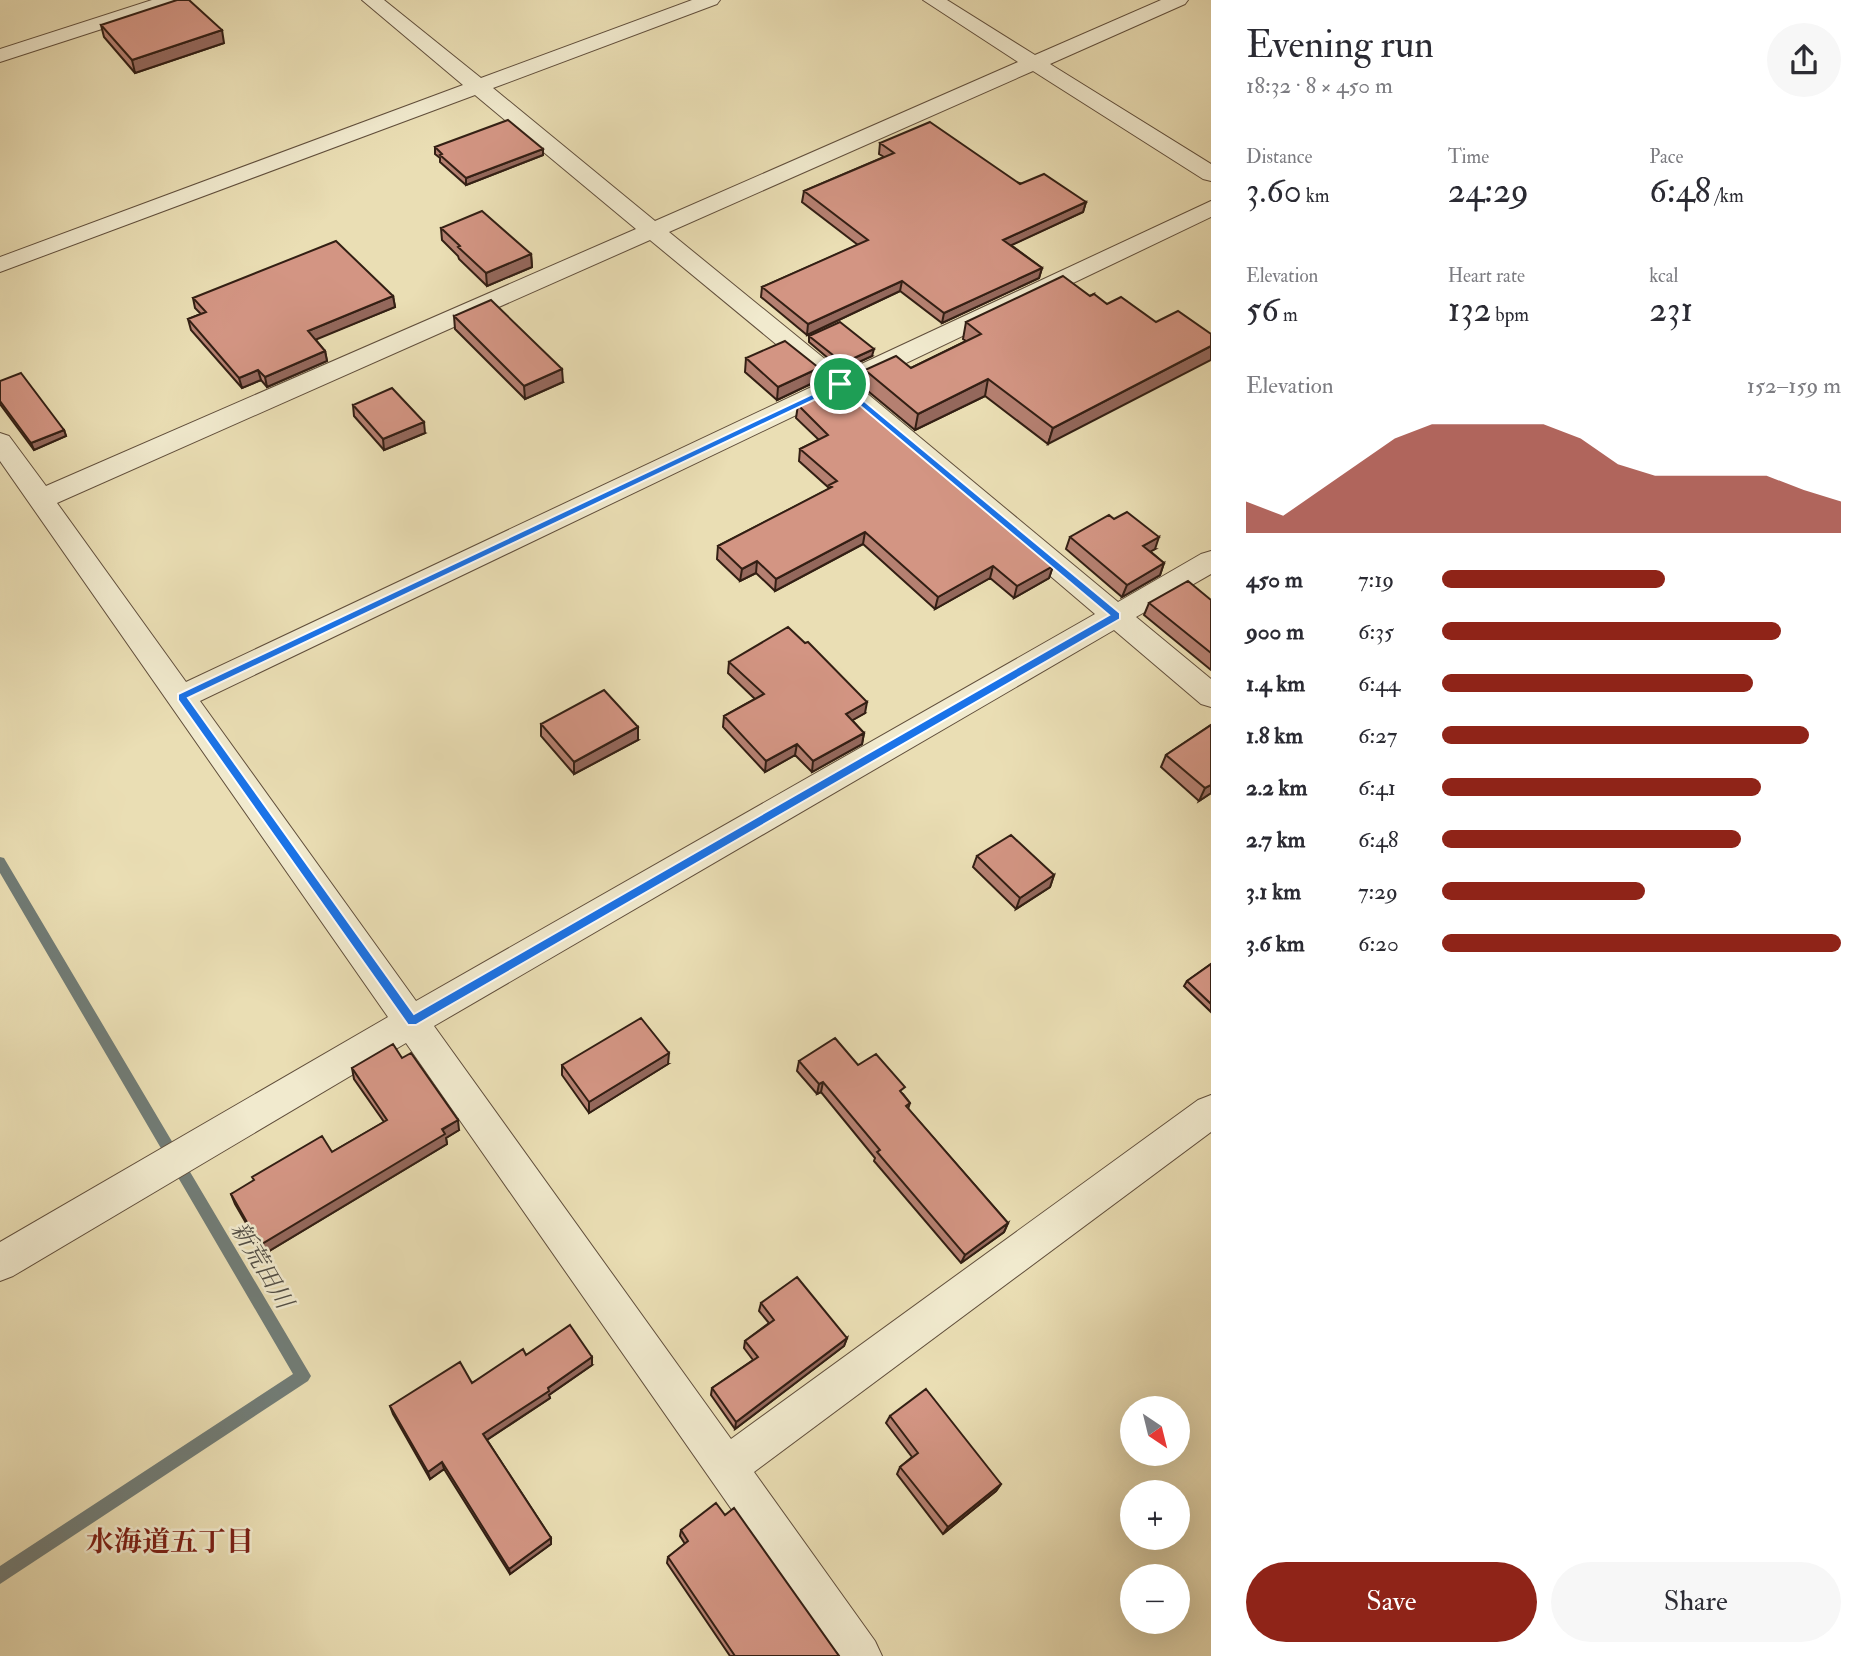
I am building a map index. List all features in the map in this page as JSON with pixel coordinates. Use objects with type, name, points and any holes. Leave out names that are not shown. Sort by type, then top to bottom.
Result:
[{"type":"street","points":[[0,56],[172,0]]},
{"type":"street","points":[[372,0],[840,384],[1211,696]]},
{"type":"street","points":[[0,265],[710,0]]},
{"type":"street","points":[[933,0],[1211,174]]},
{"type":"street","points":[[41,499],[1178,0]]},
{"type":"street","points":[[181,697],[1211,208]]},
{"type":"street","points":[[0,442],[728,1466],[860,1656]]},
{"type":"street","points":[[0,1263],[412,1021],[1211,561]]},
{"type":"street","points":[[728,1466],[1211,1111]]},
{"type":"building","points":[[177,0],[189,0],[222,30],[132,60],[101,25]]},
{"type":"building","points":[[508,120],[543,149],[466,178],[440,155],[442,154],[435,147]]},
{"type":"building","points":[[930,122],[1020,184],[1044,174],[1086,202],[1003,240],[1042,268],[944,313],[902,281],[808,324],[762,287],[868,240],[804,191],[894,153],[880,143]]},
{"type":"building","points":[[482,211],[531,254],[486,273],[441,228]]},
{"type":"building","points":[[336,241],[393,296],[308,331],[325,351],[265,377],[258,370],[239,378],[188,319],[206,312],[193,298]]},
{"type":"building","points":[[1063,276],[1090,296],[1094,294],[1107,304],[1121,297],[1156,322],[1178,311],[1211,334],[1211,346],[1053,428],[988,379],[918,414],[865,370],[896,356],[911,368],[981,334],[966,322]]},
{"type":"building","points":[[491,300],[562,369],[524,386],[454,316]]},
{"type":"building","points":[[840,322],[874,349],[843,363],[809,336]]},
{"type":"building","points":[[785,341],[819,368],[778,387],[746,358]]},
{"type":"building","points":[[21,373],[64,430],[31,443],[0,401],[0,381]]},
{"type":"building","points":[[839,386],[1053,566],[1017,586],[993,566],[938,597],[865,532],[776,579],[757,561],[742,569],[718,546],[832,487],[829,485],[837,481],[800,449],[828,435],[798,405]]},
{"type":"building","points":[[392,388],[424,422],[383,439],[353,405]]},
{"type":"building","points":[[1127,512],[1159,537],[1143,546],[1164,563],[1127,585],[1070,537],[1109,515],[1114,519]]},
{"type":"building","points":[[1188,581],[1211,600],[1211,653],[1149,603]]},
{"type":"building","points":[[788,627],[805,643],[808,642],[867,702],[846,714],[864,733],[813,761],[797,744],[766,761],[724,716],[764,694],[729,662]]},
{"type":"building","points":[[604,690],[638,727],[574,762],[541,724]]},
{"type":"building","points":[[1211,725],[1211,785],[1205,788],[1166,755]]},
{"type":"building","points":[[1011,835],[1054,875],[1020,898],[977,856]]},
{"type":"building","points":[[1211,964],[1211,1004],[1187,981]]},
{"type":"building","points":[[641,1018],[669,1053],[589,1102],[562,1065]]},
{"type":"building","points":[[835,1038],[858,1065],[876,1054],[905,1087],[900,1091],[910,1103],[906,1106],[1008,1223],[965,1255],[877,1152],[880,1150],[823,1082],[819,1084],[799,1061]]},
{"type":"building","points":[[393,1044],[402,1058],[411,1053],[458,1120],[442,1129],[445,1134],[260,1245],[231,1194],[254,1180],[252,1177],[322,1136],[332,1152],[387,1120],[352,1068]]},
{"type":"building","points":[[797,1277],[847,1338],[736,1422],[712,1388],[758,1357],[745,1341],[774,1320],[761,1303]]},
{"type":"building","points":[[570,1325],[592,1357],[548,1388],[549,1391],[483,1434],[551,1538],[509,1569],[442,1462],[428,1472],[390,1406],[460,1362],[472,1383],[523,1349],[526,1355]]},
{"type":"building","points":[[926,1389],[1001,1484],[948,1527],[900,1467],[918,1453],[890,1416]]},
{"type":"building","points":[[716,1503],[725,1515],[734,1508],[839,1656],[735,1656],[668,1557],[688,1541],[681,1530]]},
{"type":"waterway","name":"新荒田川","points":[[0,862],[303,1376],[0,1576]]},
{"type":"district","name":"水海道五丁目","points":[[170,1541]]},
{"type":"route","points":[[840,384],[1116,616],[412,1021],[181,697],[840,384]]}]
